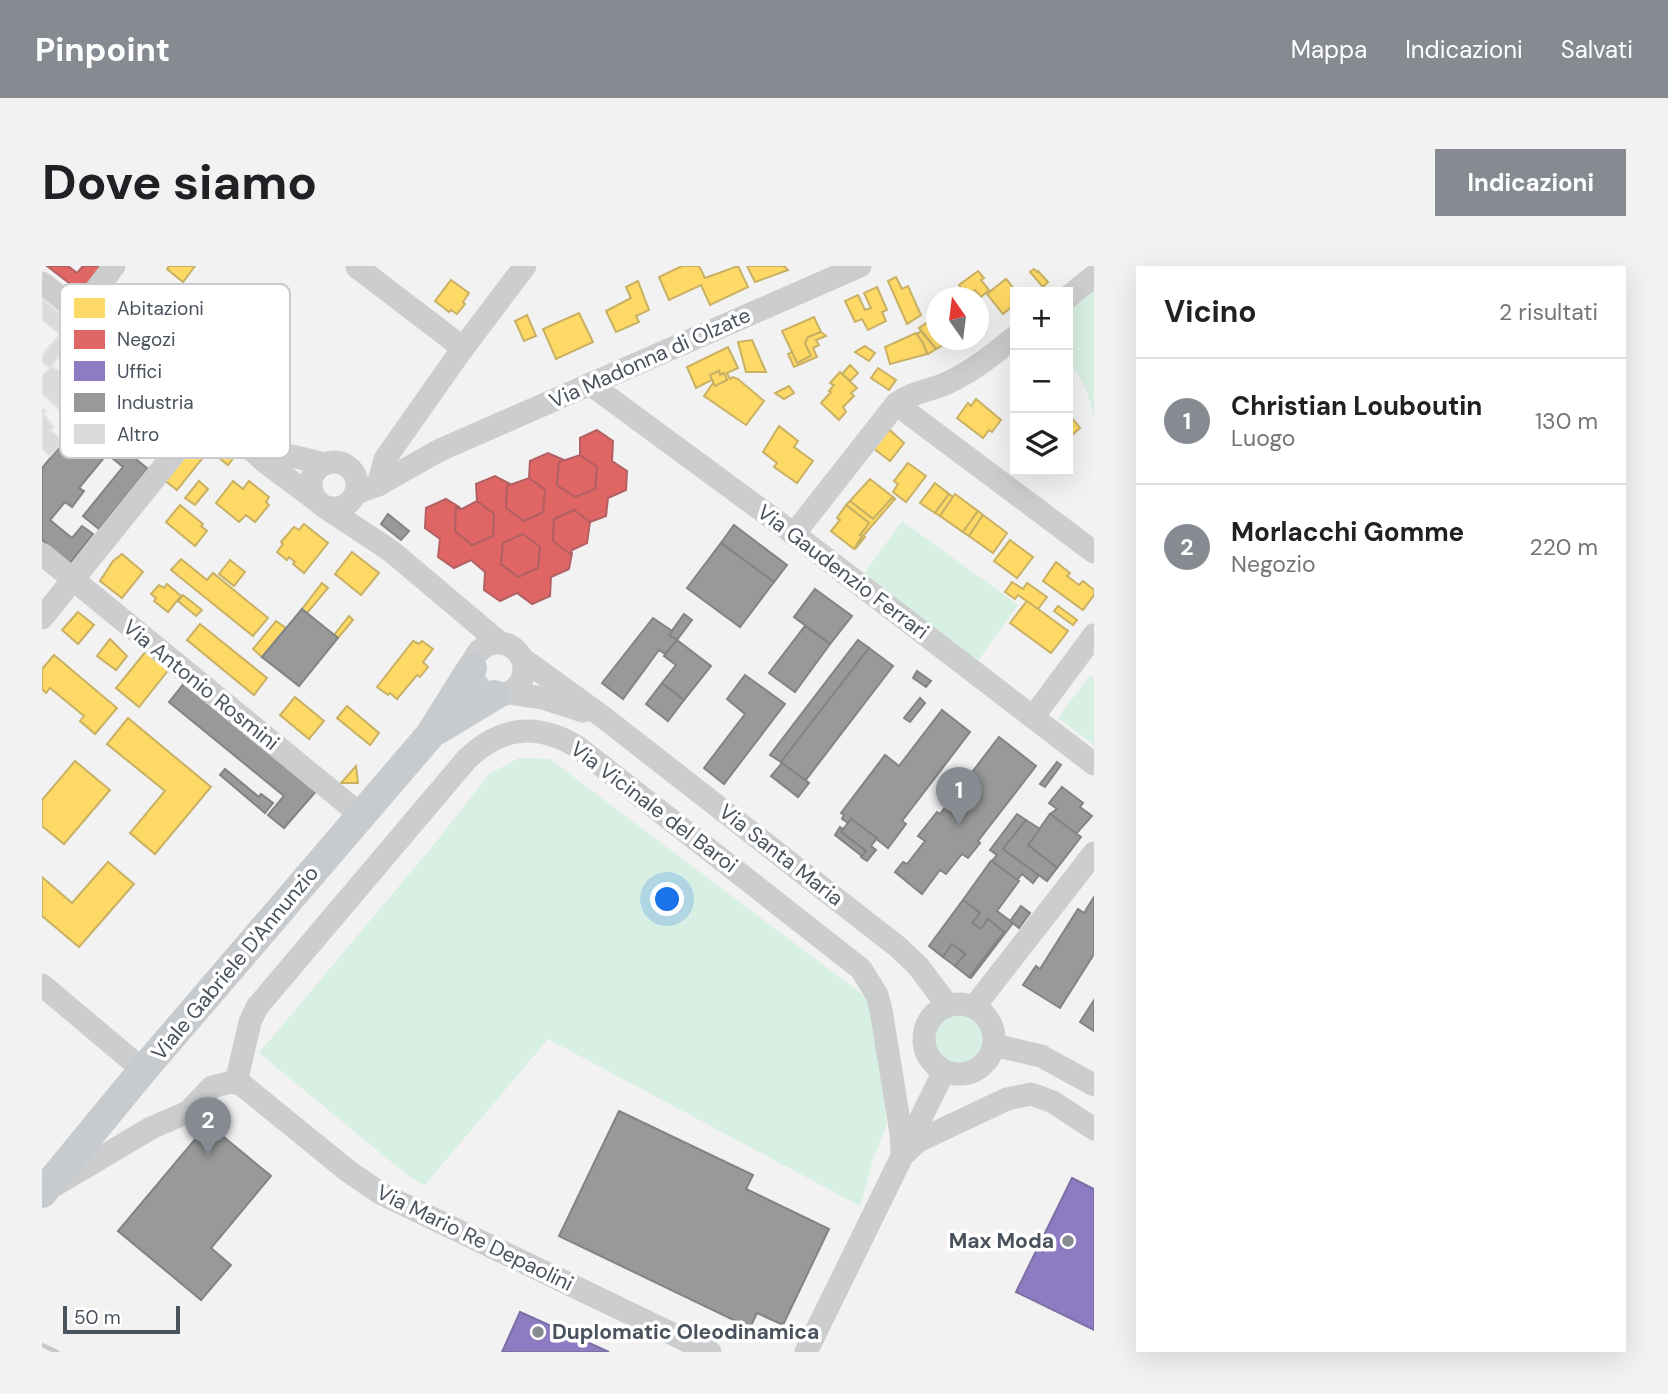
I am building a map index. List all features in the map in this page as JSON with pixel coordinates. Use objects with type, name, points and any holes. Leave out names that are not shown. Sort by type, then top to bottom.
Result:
[{"type":"main road","name":"Viale Gabriele D'Annunzio","points":[[42,1193],[143,1070],[430,735],[475,661]]},
{"type":"main road","name":"Viale Gabriele D'Annunzio","points":[[430,735],[501,694]]},
{"type":"street","points":[[100,284],[114,266]]},
{"type":"street","points":[[378,485],[385,459],[525,266]]},
{"type":"street","name":"Via Madonna di Olzate","points":[[355,496],[440,450],[860,266]]},
{"type":"street","points":[[356,267],[463,348]]},
{"type":"street","points":[[1073,293],[1094,276]]},
{"type":"street","name":"Via Santa Maria","points":[[42,283],[60,297]]},
{"type":"street","points":[[794,534],[896,404],[904,397],[947,383],[981,363],[1010,341]]},
{"type":"street","name":"Via Gaudenzio Ferrari","points":[[590,384],[794,534],[1094,764]]},
{"type":"street","points":[[896,404],[1094,552]]},
{"type":"street","name":"Via Madonna di Olzate","points":[[334,463],[385,459],[440,450]]},
{"type":"street","name":"Via Santa Maria","points":[[290,455],[334,463],[355,476],[355,496],[391,551]]},
{"type":"street","points":[[42,618],[179,458]]},
{"type":"street","name":"Via Santa Maria","points":[[260,458],[319,503],[391,551],[499,642],[517,651],[523,659],[603,717],[898,947],[918,966],[947,1006]]},
{"type":"street","points":[[334,463],[312,475],[310,484],[319,503],[340,508],[355,496]]},
{"type":"street","name":"Via Antonio Rosmini","points":[[42,554],[361,815]]},
{"type":"street","name":"Via Santa Maria","points":[[454,603],[475,661],[478,686],[501,694],[543,698],[603,717]]},
{"type":"street","points":[[1033,717],[1094,635]]},
{"type":"street","points":[[475,661],[483,648],[499,642]]},
{"type":"street","points":[[501,694],[516,688],[522,679],[523,659]]},
{"type":"street","name":"Via Vicinale del Baroi","points":[[236,1083],[250,1023],[257,1007],[466,760],[477,749],[497,737],[520,731],[536,731],[559,737],[579,748],[861,969],[870,981],[881,1010],[901,1133],[902,1156]]},
{"type":"street","points":[[974,1007],[1094,853]]},
{"type":"street","points":[[42,985],[143,1070]]},
{"type":"street","points":[[957,1004],[974,1007],[988,1019],[994,1045],[986,1062],[971,1072],[962,1074],[944,1071],[930,1059],[924,1042],[932,1016],[947,1006],[957,1004]]},
{"type":"street","points":[[994,1045],[1041,1056],[1094,1085]]},
{"type":"street","points":[[806,1352],[944,1071]]},
{"type":"street","points":[[42,1193],[151,1128],[188,1112],[212,1087],[221,1083],[236,1083]]},
{"type":"street","name":"Via Mario Re Depaolini","points":[[236,1083],[249,1089],[348,1171],[380,1193],[710,1352]]},
{"type":"street","points":[[902,1156],[918,1141],[1019,1095],[1043,1097],[1094,1129]]},
{"type":"green space","points":[[1094,269],[1094,417],[1085,388],[1073,369],[1073,288]]},
{"type":"green space","points":[[902,521],[1018,605],[978,661],[862,577]]},
{"type":"green space","points":[[1090,675],[1094,678],[1094,745],[1058,718]]},
{"type":"green space","points":[[519,758],[550,759],[870,1000],[887,1123],[860,1206],[548,1039],[424,1186],[259,1053],[436,842],[489,774]]},
{"type":"green space","points":[[959,1011],[969,1013],[977,1019],[983,1027],[983,1047],[977,1055],[969,1061],[959,1063],[949,1061],[941,1055],[935,1047],[933,1037],[935,1027],[941,1019],[949,1013]]},
{"type":"building: Abitazioni","points":[[169,266],[195,266],[183,282],[167,269]]},
{"type":"building: Abitazioni","points":[[682,266],[699,266],[705,278],[738,266],[748,287],[710,305],[701,285],[669,300],[659,277]]},
{"type":"building: Abitazioni","points":[[747,266],[784,266],[788,270],[755,282]]},
{"type":"building: Abitazioni","points":[[1034,269],[1038,271],[1048,282],[1043,287],[1030,272]]},
{"type":"building: Abitazioni","points":[[978,271],[987,287],[960,287],[959,285]]},
{"type":"building: Abitazioni","points":[[896,277],[902,289],[908,286],[921,315],[907,324],[888,281]]},
{"type":"building: Abitazioni","points":[[1006,279],[1013,287],[1010,287],[1010,308],[1003,314],[989,296],[989,292]]},
{"type":"building: Abitazioni","points":[[451,280],[469,293],[457,314],[451,310],[449,312],[435,301]]},
{"type":"building: Abitazioni","points":[[638,281],[649,310],[636,316],[639,322],[616,332],[606,311],[631,298],[626,287]]},
{"type":"building: Abitazioni","points":[[877,287],[887,310],[882,312],[886,321],[868,330],[862,319],[855,322],[845,301],[858,295],[865,310],[871,308],[864,293]]},
{"type":"building: Abitazioni","points":[[579,313],[593,342],[556,359],[543,329]]},
{"type":"building: Abitazioni","points":[[527,315],[536,336],[524,341],[515,321]]},
{"type":"building: Abitazioni","points":[[814,317],[821,332],[808,337],[805,343],[811,356],[797,363],[782,331]]},
{"type":"building: Abitazioni","points":[[926,323],[926,337],[919,328]]},
{"type":"building: Abitazioni","points":[[921,331],[926,337],[926,350],[934,350],[928,354],[917,334]]},
{"type":"building: Abitazioni","points":[[821,332],[826,336],[816,340],[819,345],[813,348],[817,357],[794,367],[788,354],[792,352],[797,363],[811,356],[805,343],[808,337]]},
{"type":"building: Abitazioni","points":[[916,333],[927,354],[890,364],[885,347]]},
{"type":"building: Abitazioni","points":[[752,340],[766,372],[746,372],[738,342]]},
{"type":"building: Abitazioni","points":[[865,346],[875,353],[869,361],[855,352]]},
{"type":"building: Abitazioni","points":[[728,347],[738,368],[727,373],[730,379],[738,379],[764,401],[746,425],[704,396],[713,383],[715,386],[727,380],[724,373],[720,375],[719,371],[710,375],[712,380],[696,388],[687,367]]},
{"type":"building: Abitazioni","points":[[850,365],[858,373],[850,381],[842,374]]},
{"type":"building: Abitazioni","points":[[878,368],[896,380],[889,390],[871,378]]},
{"type":"building: Abitazioni","points":[[719,371],[720,375],[724,373],[727,380],[715,386],[710,375]]},
{"type":"building: Abitazioni","points":[[840,372],[857,388],[851,393],[854,396],[843,407],[846,412],[839,420],[821,403],[831,392],[829,391],[834,385],[830,383]]},
{"type":"building: Abitazioni","points":[[789,386],[794,393],[784,399],[775,393]]},
{"type":"building: Abitazioni","points":[[976,399],[1001,420],[992,432],[989,430],[983,438],[957,418],[968,403],[971,406]]},
{"type":"building: Abitazioni","points":[[1073,419],[1080,428],[1073,434]]},
{"type":"building: Abitazioni","points":[[779,426],[798,441],[794,447],[813,461],[797,483],[774,467],[777,463],[763,452]]},
{"type":"building: Abitazioni","points":[[890,430],[904,443],[890,461],[869,445]]},
{"type":"building: Abitazioni","points":[[180,458],[203,458],[177,490],[163,479]]},
{"type":"building: Abitazioni","points":[[219,458],[233,458],[228,465]]},
{"type":"building: Abitazioni","points":[[908,463],[926,476],[906,502],[893,492],[898,484],[894,481]]},
{"type":"building: Abitazioni","points":[[870,479],[893,497],[873,519],[850,501]]},
{"type":"building: Abitazioni","points":[[199,481],[208,489],[195,505],[185,498]]},
{"type":"building: Abitazioni","points":[[233,481],[243,489],[249,481],[269,497],[266,502],[269,505],[255,522],[246,515],[239,522],[216,503]]},
{"type":"building: Abitazioni","points":[[935,483],[949,494],[935,513],[920,503]]},
{"type":"building: Abitazioni","points":[[949,494],[953,497],[940,516],[935,513]]},
{"type":"building: Abitazioni","points":[[955,494],[978,511],[963,532],[940,516]]},
{"type":"building: Abitazioni","points":[[893,497],[895,499],[855,549],[862,536],[860,535],[869,523],[846,505],[850,501],[873,519]]},
{"type":"building: Abitazioni","points":[[180,505],[203,524],[201,526],[207,531],[195,546],[166,522]]},
{"type":"building: Abitazioni","points":[[846,505],[869,523],[854,549],[831,531],[840,520],[837,518]]},
{"type":"building: Abitazioni","points":[[978,511],[983,515],[969,536],[963,532]]},
{"type":"building: Abitazioni","points":[[983,515],[1007,533],[993,553],[969,536]]},
{"type":"building: Abitazioni","points":[[304,524],[328,543],[304,573],[289,557],[287,560],[277,552],[283,544],[281,542],[294,527],[299,530]]},
{"type":"building: Abitazioni","points":[[1010,540],[1033,557],[1017,578],[994,561]]},
{"type":"building: Abitazioni","points":[[352,552],[379,573],[361,595],[335,574]]},
{"type":"building: Abitazioni","points":[[122,554],[143,572],[122,598],[100,581],[113,561]]},
{"type":"building: Abitazioni","points":[[181,559],[207,580],[213,573],[268,618],[253,636],[171,570]]},
{"type":"building: Abitazioni","points":[[230,560],[245,572],[234,586],[219,574]]},
{"type":"building: Abitazioni","points":[[1056,562],[1070,573],[1067,576],[1079,585],[1083,581],[1094,590],[1094,595],[1083,610],[1043,581]]},
{"type":"building: Abitazioni","points":[[1012,582],[1023,589],[1027,583],[1047,597],[1038,609],[1018,595],[1015,599],[1005,592]]},
{"type":"building: Abitazioni","points":[[322,583],[328,588],[307,613],[302,609]]},
{"type":"building: Abitazioni","points":[[167,584],[181,596],[168,612],[154,601],[156,598],[151,594],[159,585],[164,588]]},
{"type":"building: Abitazioni","points":[[183,595],[202,610],[196,616],[178,601]]},
{"type":"building: Abitazioni","points":[[1027,601],[1068,631],[1051,653],[1010,623]]},
{"type":"building: Abitazioni","points":[[1058,606],[1077,620],[1073,625],[1054,611]]},
{"type":"building: Abitazioni","points":[[78,612],[94,625],[78,644],[62,630]]},
{"type":"building: Abitazioni","points":[[349,616],[353,620],[338,638],[334,635]]},
{"type":"building: Abitazioni","points":[[276,621],[286,628],[262,657],[253,649]]},
{"type":"building: Abitazioni","points":[[200,624],[267,678],[254,695],[187,640]]},
{"type":"building: Abitazioni","points":[[110,639],[127,656],[116,670],[97,656]]},
{"type":"building: Abitazioni","points":[[413,641],[419,644],[422,641],[433,649],[423,662],[428,667],[420,677],[417,675],[397,699],[377,687]]},
{"type":"building: Abitazioni","points":[[147,650],[170,668],[139,707],[116,688]]},
{"type":"building: Abitazioni","points":[[54,655],[117,708],[95,734],[80,721],[84,716],[50,688],[46,693],[42,689],[42,669]]},
{"type":"building: Abitazioni","points":[[295,697],[324,721],[309,739],[280,715]]},
{"type":"building: Abitazioni","points":[[347,706],[379,733],[370,745],[337,718]]},
{"type":"building: Abitazioni","points":[[128,718],[211,787],[155,854],[130,833],[165,791],[107,744]]},
{"type":"building: Abitazioni","points":[[75,761],[110,790],[64,844],[42,826],[42,800]]},
{"type":"building: Abitazioni","points":[[356,766],[358,783],[341,783]]},
{"type":"building: Abitazioni","points":[[108,862],[134,884],[79,947],[42,916],[42,877],[72,903]]},
{"type":"building: Negozi","points":[[47,266],[68,266],[77,273],[83,266],[101,266],[87,284],[70,284]]},
{"type":"building: Negozi","points":[[597,430],[613,441],[612,461],[627,471],[626,490],[608,498],[606,516],[590,522],[574,510],[554,519],[553,541],[572,553],[569,569],[551,577],[550,596],[532,604],[517,593],[500,601],[484,590],[485,572],[471,560],[454,568],[438,557],[440,539],[425,528],[426,508],[446,499],[459,507],[456,508],[455,531],[472,545],[493,536],[494,514],[477,501],[476,484],[495,476],[510,484],[507,486],[506,508],[524,521],[543,512],[545,490],[529,478],[530,461],[548,453],[564,460],[559,462],[557,485],[575,497],[595,489],[597,467],[580,455],[580,438]],"holes":[[[523,534],[540,547],[538,568],[518,577],[501,564],[503,543]]]},
{"type":"building: Negozi","points":[[580,455],[597,467],[595,489],[575,497],[557,485],[559,462]]},
{"type":"building: Negozi","points":[[529,478],[545,490],[543,512],[524,521],[506,508],[507,486]]},
{"type":"building: Negozi","points":[[477,501],[494,514],[493,536],[472,545],[455,531],[456,508],[462,509]]},
{"type":"building: Negozi","points":[[574,510],[590,522],[587,543],[572,550],[570,554],[553,541],[554,519]]},
{"type":"building: Negozi","points":[[523,534],[540,547],[538,568],[518,577],[501,564],[503,543]]},
{"type":"building: Uffici","name":"Max Moda","points":[[1072,1178],[1094,1189],[1094,1330],[1016,1292]]},
{"type":"building: Uffici","name":"Duplomatic Oleodinamica","points":[[520,1312],[609,1352],[502,1352]]},
{"type":"building: Industria","points":[[60,446],[60,458],[104,458],[79,488],[84,491],[72,507],[65,502],[50,520],[72,538],[82,526],[93,534],[70,563],[42,540],[42,468]]},
{"type":"building: Industria","points":[[112,458],[134,458],[148,469],[99,529],[83,516],[123,467]]},
{"type":"building: Industria","points":[[388,514],[409,531],[401,540],[381,524]]},
{"type":"building: Industria","points":[[734,525],[787,565],[774,582],[721,543]]},
{"type":"building: Industria","points":[[721,543],[774,582],[740,627],[687,588]]},
{"type":"building: Industria","points":[[815,589],[852,616],[830,644],[794,617]]},
{"type":"building: Industria","points":[[302,609],[338,638],[299,686],[262,657]]},
{"type":"building: Industria","points":[[684,614],[692,620],[677,640],[669,635]]},
{"type":"building: Industria","points":[[653,618],[672,631],[669,635],[677,640],[665,654],[659,650],[623,699],[602,683]]},
{"type":"building: Industria","points":[[805,626],[830,644],[795,692],[769,673]]},
{"type":"building: Industria","points":[[677,640],[711,666],[684,700],[662,683],[676,665],[664,656]]},
{"type":"building: Industria","points":[[858,640],[869,648],[781,762],[770,755]]},
{"type":"building: Industria","points":[[869,648],[893,666],[805,781],[781,762]]},
{"type":"building: Industria","points":[[917,671],[931,681],[926,687],[913,678]]},
{"type":"building: Industria","points":[[745,675],[785,704],[724,784],[704,768],[745,714],[727,699]]},
{"type":"building: Industria","points":[[186,681],[318,789],[284,828],[268,815],[284,796],[169,702]]},
{"type":"building: Industria","points":[[662,683],[684,700],[668,721],[646,704]]},
{"type":"building: Industria","points":[[920,698],[925,703],[910,722],[904,718]]},
{"type":"building: Industria","points":[[942,710],[970,732],[902,821],[906,824],[888,848],[851,819],[848,823],[842,819],[844,815],[841,813],[885,755],[899,766]]},
{"type":"building: Industria","points":[[999,737],[1036,766],[968,858],[962,854],[946,874],[940,870],[922,894],[895,872],[903,862],[907,864],[925,841],[918,836],[937,812],[940,814]]},
{"type":"building: Industria","points":[[1057,762],[1061,765],[1045,787],[1040,784]]},
{"type":"building: Industria","points":[[782,763],[809,783],[798,797],[771,776]]},
{"type":"building: Industria","points":[[225,769],[259,797],[261,794],[273,803],[265,813],[220,775]]},
{"type":"building: Industria","points":[[1062,787],[1083,803],[1080,807],[1092,816],[1076,834],[1050,814],[1057,809],[1049,803]]},
{"type":"building: Industria","points":[[1017,814],[1026,820],[1003,849],[1039,875],[1033,883],[1022,874],[1017,880],[992,861],[997,855],[990,850]]},
{"type":"building: Industria","points":[[1050,814],[1081,837],[1057,868],[1028,845]]},
{"type":"building: Industria","points":[[851,819],[877,838],[871,846],[876,850],[867,861],[861,857],[866,851],[841,832]]},
{"type":"building: Industria","points":[[1026,820],[1040,829],[1028,845],[1057,868],[1047,881],[1003,849]]},
{"type":"building: Industria","points":[[840,827],[843,829],[841,832],[866,851],[862,856],[835,835]]},
{"type":"building: Industria","points":[[991,861],[1019,881],[997,911],[1013,923],[971,978],[969,977],[1004,932],[988,919],[981,929],[972,923],[980,913],[963,900]]},
{"type":"building: Industria","points":[[1094,897],[1094,954],[1060,1008],[1023,985],[1036,966],[1040,969],[1078,909],[1084,913]]},
{"type":"building: Industria","points":[[963,900],[980,913],[972,923],[981,929],[988,919],[1004,932],[969,977],[955,966],[965,954],[952,944],[943,957],[929,946]]},
{"type":"building: Industria","points":[[1021,906],[1030,913],[1019,928],[1010,921]]},
{"type":"building: Industria","points":[[952,944],[965,954],[955,966],[943,957]]},
{"type":"building: Industria","points":[[1094,1000],[1094,1031],[1080,1022]]},
{"type":"building: Industria","points":[[619,1111],[753,1175],[746,1189],[829,1229],[783,1325],[757,1313],[750,1328],[559,1236]]},
{"type":"building: Industria","points":[[208,1124],[271,1176],[211,1248],[231,1265],[201,1300],[118,1231]]},
{"type":"building: Altro","points":[[42,299],[60,313],[60,334],[42,320]]},
{"type":"building: Altro","points":[[60,334],[60,356],[50,368],[42,362],[42,355]]},
{"type":"building: Altro","points":[[52,366],[60,372],[60,410],[42,394],[42,376]]},
{"type":"building: Altro","points":[[42,408],[46,411],[43,414],[54,427],[50,430],[60,438],[60,444],[50,456],[42,448]]},
{"type":"railway","points":[[42,1345],[57,1352]]},
{"type":"place","name":"Christian Louboutin","points":[[959,825]]},
{"type":"place","name":"Morlacchi Gomme","points":[[208,1155]]},
{"type":"place","name":"Max Moda","points":[[1068,1241]]},
{"type":"place","name":"Duplomatic Oleodinamica","points":[[538,1332]]}]
